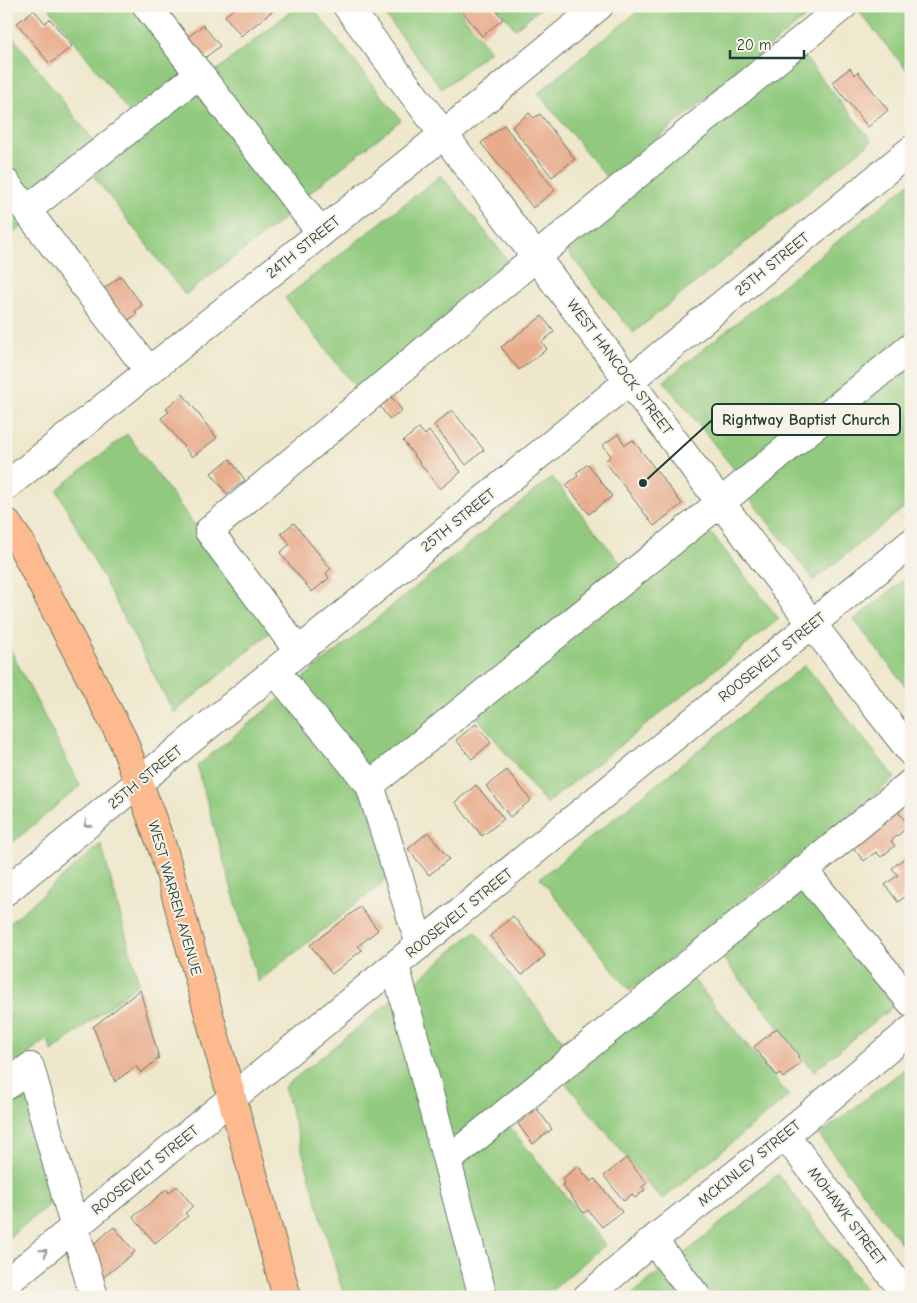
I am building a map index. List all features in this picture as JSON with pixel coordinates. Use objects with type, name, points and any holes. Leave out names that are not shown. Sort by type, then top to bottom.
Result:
[{"type":"main road","name":"WEST WARREN AVENUE","points":[[6,522],[20,542],[124,740],[164,852],[286,1297]]},
{"type":"street","points":[[147,6],[321,233]]},
{"type":"street","name":"WEST HANCOCK STREET","points":[[348,6],[812,624],[911,752]]},
{"type":"street","name":"24TH STREET","points":[[6,486],[444,134],[599,6]]},
{"type":"street","points":[[299,652],[209,531],[536,256],[843,6]]},
{"type":"street","points":[[27,210],[199,74]]},
{"type":"street","name":"25TH STREET","points":[[6,891],[911,150]]},
{"type":"street","points":[[6,183],[149,371]]},
{"type":"street","points":[[370,785],[911,347]]},
{"type":"street","name":"ROOSEVELT STREET","points":[[6,1283],[911,543]]},
{"type":"street","points":[[275,670],[370,785],[420,945]]},
{"type":"street","points":[[447,1161],[911,783]]},
{"type":"street","points":[[803,870],[911,1002]]},
{"type":"street","points":[[395,965],[483,1297]]},
{"type":"street","name":"MCKINLEY STREET","points":[[587,1297],[653,1240],[785,1135],[911,1030]]},
{"type":"street","points":[[6,1086],[30,1067],[94,1297]]},
{"type":"street","name":"MOHAWK STREET","points":[[785,1135],[908,1297]]},
{"type":"street","points":[[653,1240],[697,1297]]},
{"type":"green space","points":[[48,6],[134,6],[186,74],[131,115]]},
{"type":"green space","points":[[297,6],[311,6],[401,120],[307,195],[212,74]]},
{"type":"green space","points":[[378,6],[456,6],[490,51],[442,89]]},
{"type":"green space","points":[[497,6],[543,6],[515,29]]},
{"type":"green space","points":[[644,6],[819,6],[608,179],[538,93]]},
{"type":"green space","points":[[911,6],[911,75],[855,7]]},
{"type":"green space","points":[[6,28],[97,145],[29,198],[6,169]]},
{"type":"green space","points":[[802,54],[872,141],[633,333],[563,246]]},
{"type":"green space","points":[[198,94],[290,214],[185,295],[93,175]]},
{"type":"green space","points":[[441,175],[512,266],[357,389],[285,298]]},
{"type":"green space","points":[[911,182],[911,334],[738,474],[664,381]]},
{"type":"green space","points":[[6,202],[24,225],[6,239]]},
{"type":"green space","points":[[911,361],[911,502],[814,580],[746,494]]},
{"type":"green space","points":[[127,434],[273,630],[174,713],[57,490]]},
{"type":"green space","points":[[552,477],[623,566],[369,772],[297,683]]},
{"type":"green space","points":[[707,528],[779,619],[546,804],[474,713]]},
{"type":"green space","points":[[911,574],[911,693],[854,620]]},
{"type":"green space","points":[[6,641],[80,786],[6,848]]},
{"type":"green space","points":[[805,665],[895,778],[630,991],[540,878]]},
{"type":"green space","points":[[283,696],[365,796],[389,878],[258,982],[197,766]]},
{"type":"green space","points":[[101,844],[139,983],[52,1052],[47,1039],[6,1072],[6,926]]},
{"type":"green space","points":[[805,882],[901,1000],[814,1071],[718,952]]},
{"type":"green space","points":[[475,931],[569,1048],[453,1144],[410,987]]},
{"type":"green space","points":[[690,975],[789,1096],[662,1200],[563,1080]]},
{"type":"green space","points":[[393,999],[472,1297],[344,1297],[284,1087]]},
{"type":"green space","points":[[911,1064],[911,1256],[819,1135]]},
{"type":"green space","points":[[25,1083],[56,1199],[6,1240],[6,1098]]},
{"type":"green space","points":[[510,1127],[605,1245],[544,1297],[491,1297],[457,1168]]},
{"type":"green space","points":[[778,1174],[871,1297],[712,1297],[681,1257]]},
{"type":"green space","points":[[661,1270],[681,1297],[629,1297]]},
{"type":"building","points":[[237,6],[279,6],[241,36],[225,16]]},
{"type":"building","points":[[458,6],[492,6],[503,19],[482,36]]},
{"type":"building","points":[[34,10],[45,23],[50,19],[72,46],[50,64],[17,23]]},
{"type":"building","points":[[203,25],[220,46],[202,60],[186,39]]},
{"type":"building","points":[[850,68],[855,75],[858,72],[888,110],[868,127],[832,82]]},
{"type":"building","points":[[529,113],[534,118],[540,114],[575,159],[552,177],[512,127]]},
{"type":"building","points":[[504,125],[555,190],[533,208],[481,143]]},
{"type":"building","points":[[121,276],[142,305],[135,311],[137,314],[123,324],[99,292]]},
{"type":"building","points":[[542,316],[554,332],[542,342],[547,349],[519,370],[501,347]]},
{"type":"building","points":[[388,393],[402,410],[390,420],[377,402]]},
{"type":"building","points":[[183,394],[217,438],[192,457],[161,418],[169,412],[166,408]]},
{"type":"building","points":[[452,410],[484,450],[466,465],[434,425]]},
{"type":"building","points":[[419,428],[425,435],[429,431],[461,472],[440,489],[403,441]]},
{"type":"building","points":[[618,434],[625,445],[633,440],[682,504],[654,526],[605,461],[611,456],[603,445]]},
{"type":"building","points":[[230,459],[245,480],[227,494],[211,473]]},
{"type":"building","points":[[588,464],[612,496],[589,514],[566,485],[578,476],[576,473]]},
{"type":"building","points":[[294,523],[331,569],[326,573],[329,578],[312,592],[280,553],[290,544],[281,533]]},
{"type":"building","points":[[476,724],[491,743],[472,759],[456,740]]},
{"type":"building","points":[[507,770],[531,800],[510,817],[486,786]]},
{"type":"building","points":[[476,785],[504,819],[482,836],[455,802]]},
{"type":"building","points":[[896,809],[909,826],[891,841],[895,846],[881,857],[876,852],[864,861],[850,844]]},
{"type":"building","points":[[428,832],[449,859],[429,875],[408,849]]},
{"type":"building","points":[[911,853],[911,892],[898,902],[885,885],[898,875],[892,868]]},
{"type":"building","points":[[360,907],[378,930],[358,946],[362,950],[332,974],[310,945]]},
{"type":"building","points":[[513,916],[545,956],[522,975],[490,936]]},
{"type":"building","points":[[140,990],[159,1058],[141,1073],[136,1066],[115,1082],[93,1027]]},
{"type":"building","points":[[777,1028],[802,1062],[783,1078],[780,1074],[777,1076],[754,1047]]},
{"type":"building","points":[[537,1109],[552,1129],[533,1144],[518,1124]]},
{"type":"building","points":[[626,1158],[647,1183],[642,1187],[645,1190],[635,1198],[632,1194],[624,1201],[604,1176]]},
{"type":"building","points":[[578,1166],[591,1182],[595,1179],[622,1212],[602,1227],[588,1210],[584,1213],[562,1185],[565,1182],[562,1179]]},
{"type":"building","points":[[177,1186],[193,1206],[185,1213],[188,1216],[155,1243],[133,1217],[167,1189],[169,1193]]},
{"type":"building","points":[[114,1227],[135,1252],[104,1277],[84,1252]]},
{"type":"place","name":"Rightway Baptist Church","points":[[643,483]]}]
